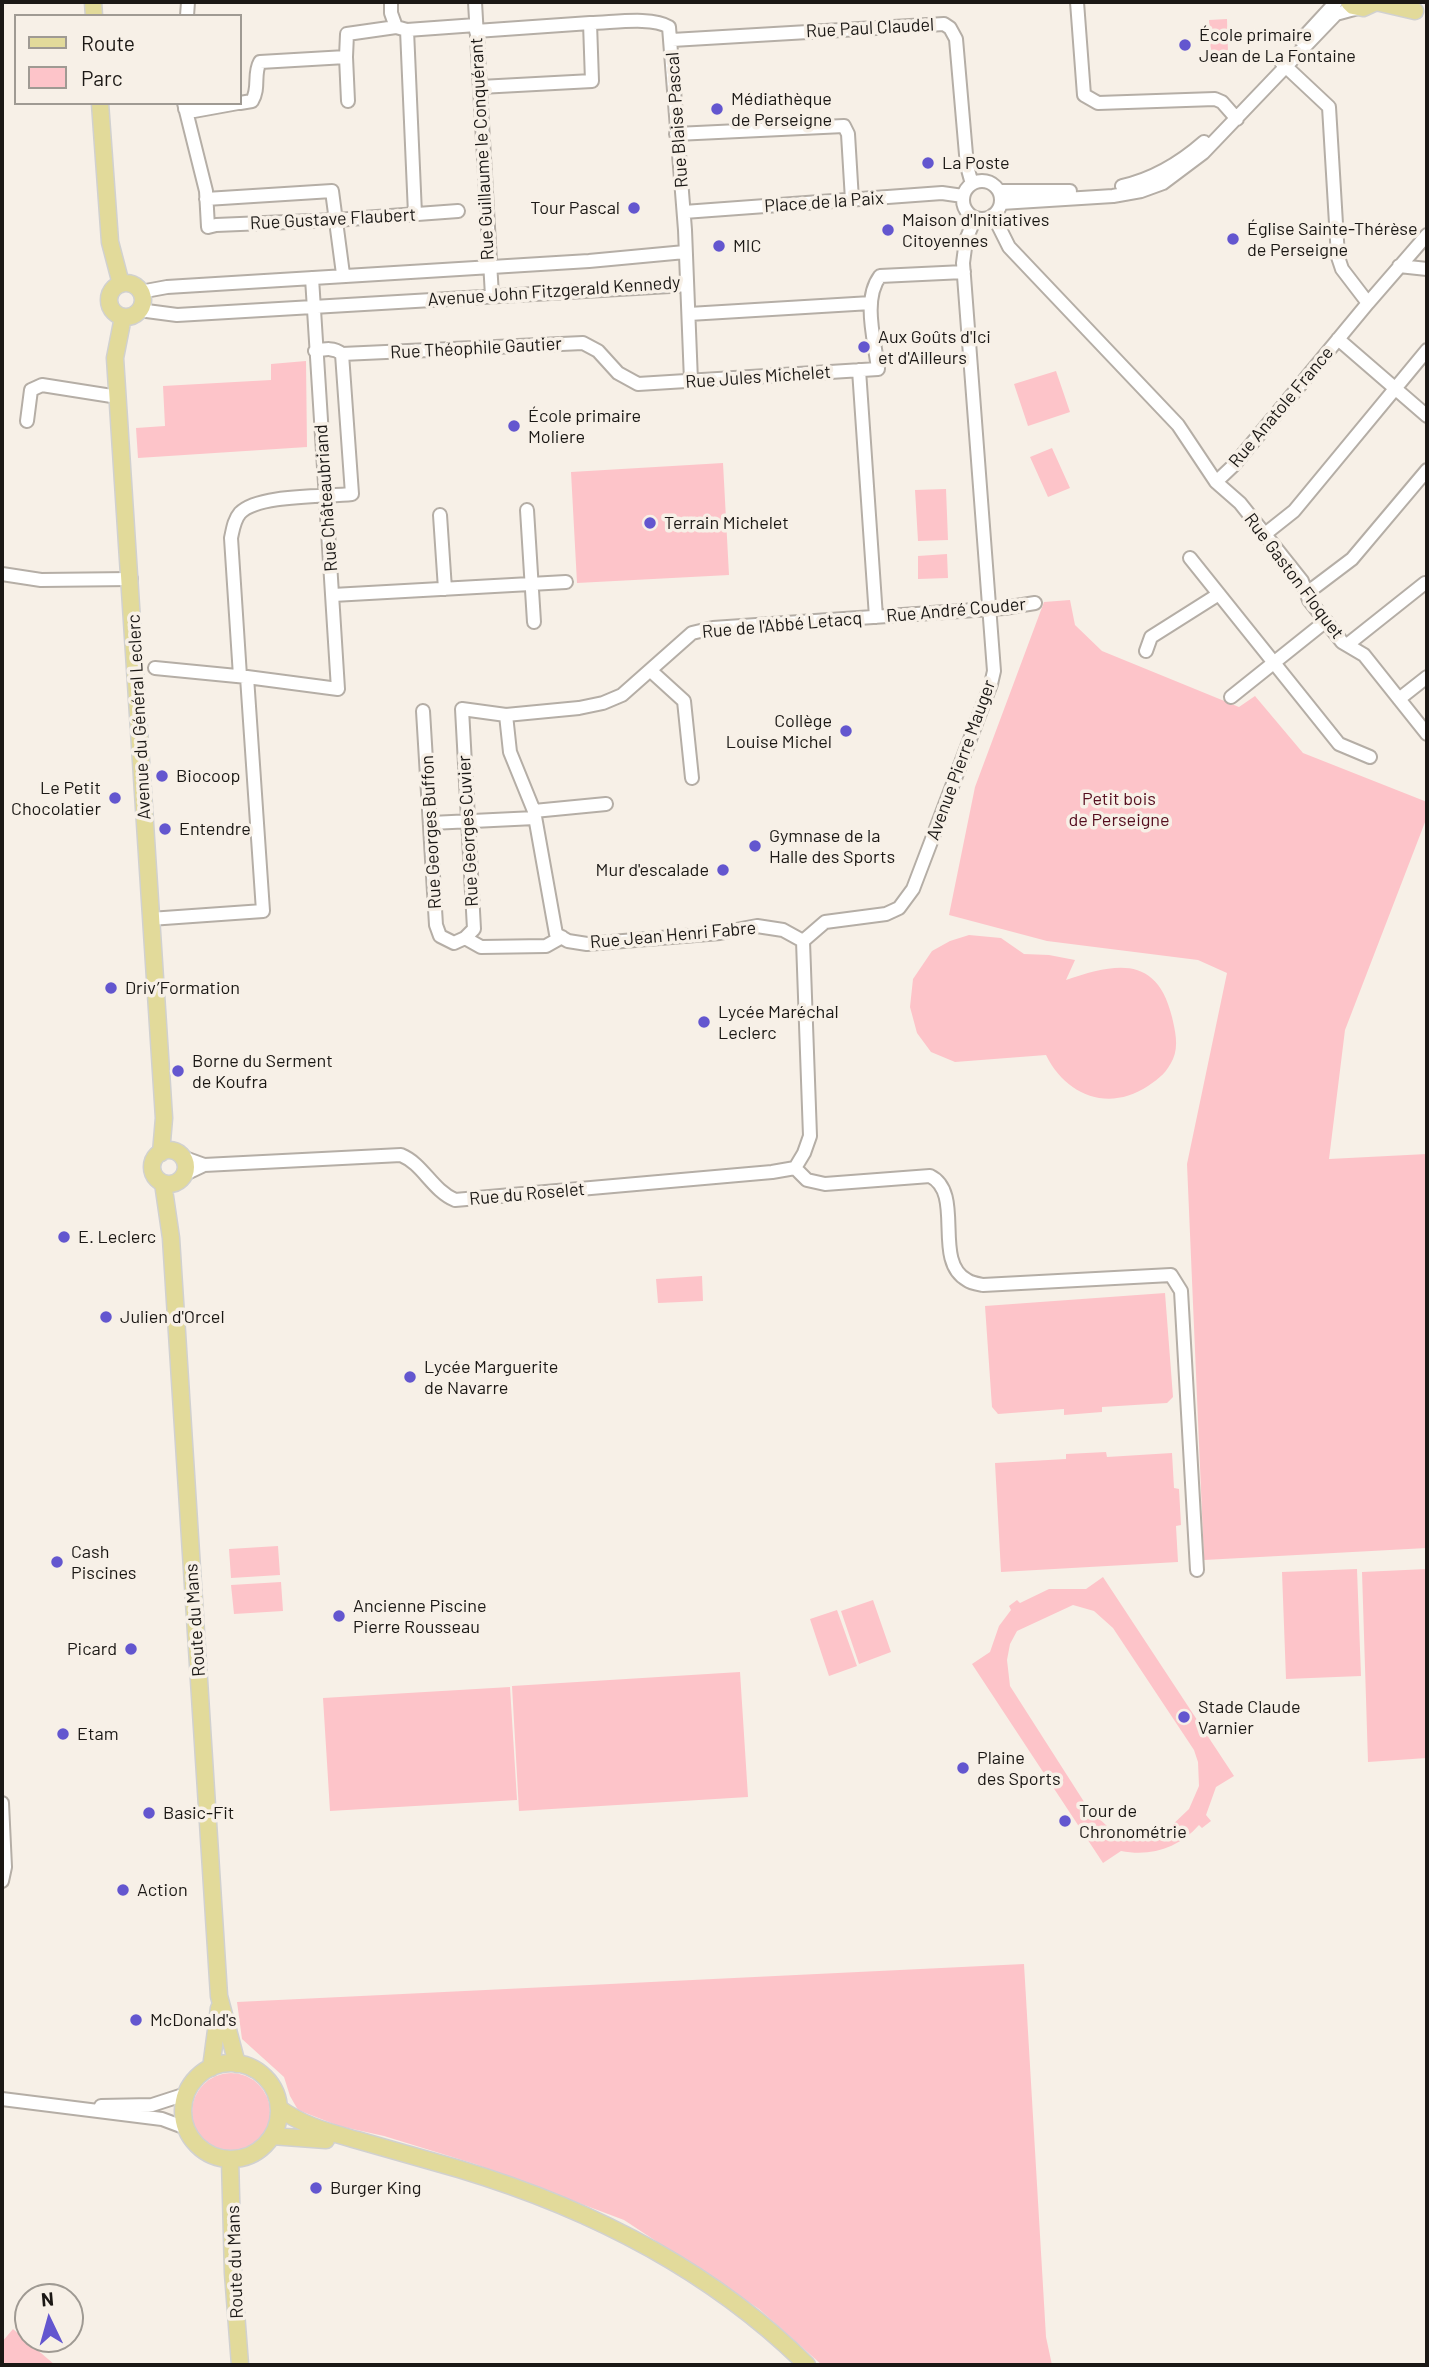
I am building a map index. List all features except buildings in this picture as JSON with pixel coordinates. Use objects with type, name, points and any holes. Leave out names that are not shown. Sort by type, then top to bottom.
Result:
[{"type":"main road","points":[[1353,5],[1367,8],[1376,2],[1415,11]]},
{"type":"main road","points":[[100,105],[110,242],[121,284]]},
{"type":"main road","points":[[121,284],[135,286],[140,292],[143,303],[132,316],[123,317],[114,312],[109,299],[113,290],[121,284]]},
{"type":"main road","name":"Avenue du Général Leclerc","points":[[123,317],[115,358],[164,1118],[173,1154]]},
{"type":"main road","points":[[173,1154],[186,1166],[175,1180],[155,1177],[152,1165],[173,1154]]},
{"type":"main road","name":"Route du Mans","points":[[175,1180],[170,1238],[220,2001],[237,2064]]},
{"type":"main road","name":"Route du Mans","points":[[211,2068],[220,2001]]},
{"type":"main road","points":[[237,2064],[253,2069],[266,2079],[275,2092],[279,2108],[277,2123],[272,2136],[254,2153],[230,2159],[216,2157],[203,2151],[186,2128],[183,2117],[186,2094],[192,2083],[211,2068],[237,2064]]},
{"type":"main road","points":[[279,2108],[311,2127],[520,2188],[613,2227],[694,2273],[737,2304],[807,2365]]},
{"type":"main road","points":[[272,2136],[309,2137],[339,2142],[551,2202]]},
{"type":"main road","name":"Route du Mans","points":[[230,2159],[241,2365]]},
{"type":"street","points":[[391,2],[391,13],[401,29],[415,214]]},
{"type":"street","name":"Rue Guillaume le Conquérant","points":[[475,2],[488,266],[492,296]]},
{"type":"street","points":[[1077,2],[1084,95],[1090,100],[1098,103],[1215,99],[1222,102],[1234,115]]},
{"type":"street","points":[[1284,65],[1336,2]]},
{"type":"street","points":[[1000,197],[1082,191],[1136,183],[1177,163],[1234,115],[1336,14],[1353,5]]},
{"type":"street","name":"Rue Blaise Pascal","points":[[590,23],[662,22],[669,27],[685,253]]},
{"type":"street","points":[[348,101],[347,34],[401,29],[590,23],[592,81],[480,87]]},
{"type":"street","name":"Rue Paul Claudel","points":[[671,40],[944,24],[950,28],[956,39],[967,166],[972,184]]},
{"type":"street","points":[[242,103],[252,101],[257,93],[257,66],[260,62],[346,57]]},
{"type":"street","points":[[1284,65],[1329,107],[1338,257],[1342,269],[1368,303]]},
{"type":"street","points":[[184,106],[194,111],[228,105]]},
{"type":"street","points":[[184,106],[206,199],[332,191],[343,275]]},
{"type":"street","points":[[676,134],[844,126],[848,134],[852,200]]},
{"type":"street","points":[[978,181],[990,183],[1000,197],[993,215],[987,218],[975,218],[964,206],[963,195],[978,181]]},
{"type":"street","name":"Place de la Paix","points":[[684,212],[942,193],[963,195]]},
{"type":"street","name":"Rue Gustave Flaubert","points":[[206,199],[208,227],[458,211]]},
{"type":"street","name":"Rue Anatole France","points":[[993,215],[1009,247],[1178,425],[1216,482],[1234,465],[1427,236]]},
{"type":"street","name":"Avenue Pierre Mauger","points":[[803,941],[825,922],[887,914],[899,908],[913,890],[991,684],[993,671],[989,609],[964,272],[966,240],[975,218]]},
{"type":"street","name":"Avenue John Fitzgerald Kennedy","points":[[139,310],[177,315],[687,285],[685,253],[167,287],[140,292]]},
{"type":"street","points":[[1399,266],[1427,269]]},
{"type":"street","points":[[689,314],[871,303],[874,285],[880,276],[964,272]]},
{"type":"street","name":"Rue Châteaubriand","points":[[244,676],[338,689],[312,278]]},
{"type":"street","points":[[687,285],[691,381]]},
{"type":"street","name":"Rue Jules Michelet","points":[[638,384],[878,369],[871,303]]},
{"type":"street","points":[[1338,340],[1427,416]]},
{"type":"street","name":"Rue Théophile Gautier","points":[[315,351],[328,348],[342,354],[583,343],[598,351],[618,373],[638,384]]},
{"type":"street","points":[[1265,534],[1294,511],[1427,350]]},
{"type":"street","points":[[150,919],[263,911],[231,538],[234,524],[241,512],[264,500],[352,494],[342,354]]},
{"type":"street","points":[[859,370],[876,617]]},
{"type":"street","points":[[27,421],[32,390],[42,385],[118,397]]},
{"type":"street","points":[[1307,593],[1352,559],[1427,470]]},
{"type":"street","name":"Rue Gaston Floquet","points":[[1216,482],[1240,503],[1302,581],[1309,600],[1347,645],[1364,655],[1427,734]]},
{"type":"street","points":[[527,510],[534,622]]},
{"type":"street","points":[[440,515],[445,589]]},
{"type":"street","points":[[1190,558],[1339,744],[1370,757]]},
{"type":"street","points":[[2,574],[41,580],[131,579]]},
{"type":"street","points":[[333,595],[566,582]]},
{"type":"street","points":[[1347,645],[1425,583]]},
{"type":"street","points":[[1146,652],[1151,637],[1219,594]]},
{"type":"street","name":"Rue André Couder","points":[[876,617],[1035,603]]},
{"type":"street","name":"Rue de l'Abbé Letacq","points":[[462,709],[506,715],[603,703],[622,695],[692,633],[713,628],[876,617]]},
{"type":"street","points":[[1231,697],[1326,621]]},
{"type":"street","points":[[155,668],[244,676]]},
{"type":"street","points":[[651,671],[684,701],[692,778]]},
{"type":"street","points":[[1399,699],[1427,677]]},
{"type":"street","name":"Rue Georges Cuvier","points":[[460,941],[474,929],[462,709]]},
{"type":"street","name":"Rue Georges Buffon","points":[[423,711],[436,925],[440,936],[460,941]]},
{"type":"street","points":[[460,941],[481,947],[546,946],[562,937],[556,933],[553,922],[534,814],[510,752],[506,715]]},
{"type":"street","points":[[431,823],[534,814],[606,804]]},
{"type":"street","name":"Rue Jean Henri Fabre","points":[[562,937],[568,941],[587,944],[720,933],[757,926],[783,930],[803,941]]},
{"type":"street","points":[[803,941],[810,1136],[795,1168],[807,1180],[825,1184],[930,1176],[939,1181],[945,1193],[951,1256],[955,1268],[965,1280],[983,1285],[1171,1275],[1181,1291],[1197,1570]]},
{"type":"street","name":"Rue du Roselet","points":[[173,1154],[204,1165],[401,1155],[412,1160],[444,1195],[456,1200],[795,1168]]},
{"type":"street","name":"Rue du Roselet","points":[[175,1180],[204,1165]]},
{"type":"street","points":[[2,1802],[5,1867],[2,1881]]},
{"type":"street","points":[[62,2106],[152,2105],[186,2094]]},
{"type":"street","points":[[3,2098],[162,2119],[186,2128]]},
{"type":"green space","points":[[1227,19],[1228,53],[1211,54],[1209,20]]},
{"type":"green space","points":[[306,361],[307,447],[138,458],[136,428],[165,426],[163,386],[271,380],[271,364]]},
{"type":"green space","points":[[1056,371],[1070,412],[1028,426],[1014,384]]},
{"type":"green space","points":[[1052,448],[1070,488],[1048,497],[1030,457]]},
{"type":"green space","name":"Terrain Michelet","points":[[723,463],[729,575],[577,583],[571,472]]},
{"type":"green space","points":[[946,489],[948,540],[918,541],[915,490]]},
{"type":"green space","points":[[947,554],[948,578],[918,579],[918,556]]},
{"type":"green space","name":"Petit bois de Perseigne","points":[[1070,600],[1075,625],[1102,651],[1239,707],[1255,696],[1303,753],[1427,802],[1427,817],[1345,1030],[1329,1159],[1427,1154],[1427,1548],[1204,1560],[1187,1164],[1227,973],[1198,960],[1047,941],[949,915],[975,787],[1044,602]]},
{"type":"green space","points":[[969,935],[1001,938],[1024,954],[1075,960],[1066,980],[1118,968],[1145,974],[1156,983],[1165,997],[1172,1017],[1176,1049],[1168,1068],[1148,1086],[1133,1094],[1104,1098],[1077,1090],[1065,1081],[1046,1055],[955,1062],[931,1052],[917,1033],[910,1007],[913,979],[932,951]]},
{"type":"green space","points":[[702,1276],[703,1301],[658,1303],[656,1279]]},
{"type":"green space","points":[[1165,1293],[1173,1397],[1167,1403],[1102,1407],[1102,1412],[1064,1415],[1064,1409],[998,1414],[992,1407],[985,1306]]},
{"type":"green space","points":[[1106,1452],[1107,1457],[1172,1453],[1174,1488],[1179,1489],[1181,1525],[1176,1526],[1178,1562],[1001,1572],[995,1463],[1066,1459],[1066,1454]]},
{"type":"green space","points":[[278,1546],[280,1575],[231,1578],[229,1549]]},
{"type":"green space","points":[[1357,1569],[1361,1676],[1286,1679],[1282,1572]]},
{"type":"green space","points":[[1427,1569],[1427,1758],[1368,1762],[1362,1572]]},
{"type":"green space","name":"Stade Claude Varnier","points":[[1103,1577],[1234,1776],[1216,1787],[1206,1815],[1211,1821],[1202,1828],[1199,1825],[1183,1840],[1164,1849],[1143,1853],[1121,1851],[1103,1863],[972,1664],[990,1652],[999,1626],[1011,1610],[1009,1606],[1017,1600],[1020,1603],[1049,1589],[1086,1589]],"holes":[[[1073,1605],[1094,1611],[1113,1628],[1194,1750],[1198,1762],[1199,1786],[1189,1809],[1168,1829],[1153,1834],[1136,1836],[1122,1833],[1108,1827],[1088,1808],[1010,1686],[1007,1660],[1010,1644],[1017,1631]]]},
{"type":"green space","points":[[281,1582],[283,1611],[234,1614],[231,1585]]},
{"type":"green space","points":[[873,1600],[891,1652],[859,1664],[841,1611]]},
{"type":"green space","points":[[837,1610],[857,1666],[829,1676],[810,1619]]},
{"type":"green space","points":[[740,1672],[748,1797],[519,1811],[512,1686]]},
{"type":"green space","points":[[510,1687],[517,1800],[330,1811],[323,1698]]},
{"type":"green space","points":[[1024,1964],[1046,2337],[1052,2365],[822,2365],[759,2309],[624,2220],[475,2164],[384,2136],[339,2126],[298,2110],[284,2077],[242,2039],[237,2002]]},
{"type":"green space","points":[[223,2073],[239,2073],[253,2079],[264,2090],[270,2104],[270,2120],[264,2134],[253,2145],[239,2151],[223,2151],[209,2145],[198,2134],[192,2120],[192,2104],[198,2090],[209,2079]]},
{"type":"green space","points":[[13,2329],[14,2353],[41,2353],[55,2365],[2,2365],[2,2342]]},
{"type":"place","name":"École primaire Jean de La Fontaine","points":[[1185,45]]},
{"type":"place","name":"Médiathèque de Perseigne","points":[[717,109]]},
{"type":"place","name":"La Poste","points":[[928,163]]},
{"type":"place","name":"Tour Pascal","points":[[634,208]]},
{"type":"place","name":"Maison d'Initiatives Citoyennes","points":[[888,230]]},
{"type":"place","name":"Église Sainte-Thérèse de Perseigne","points":[[1233,239]]},
{"type":"place","name":"MIC","points":[[719,246]]},
{"type":"place","name":"Aux Goûts d'Ici et d'Ailleurs","points":[[864,347]]},
{"type":"place","name":"École primaire Moliere","points":[[514,426]]},
{"type":"place","name":"Terrain Michelet","points":[[650,523]]},
{"type":"place","name":"Collège Louise Michel","points":[[846,731]]},
{"type":"place","name":"Biocoop","points":[[162,776]]},
{"type":"place","name":"Le Petit Chocolatier","points":[[115,798]]},
{"type":"place","name":"Entendre","points":[[165,829]]},
{"type":"place","name":"Gymnase de la Halle des Sports","points":[[755,846]]},
{"type":"place","name":"Mur d'escalade","points":[[723,870]]},
{"type":"place","name":"Driv’Formation","points":[[111,988]]},
{"type":"place","name":"Lycée Maréchal Leclerc","points":[[704,1022]]},
{"type":"place","name":"Borne du Serment de Koufra","points":[[178,1071]]},
{"type":"place","name":"E. Leclerc","points":[[64,1237]]},
{"type":"place","name":"Julien d'Orcel","points":[[106,1317]]},
{"type":"place","name":"Lycée Marguerite de Navarre","points":[[410,1377]]},
{"type":"place","name":"Cash Piscines","points":[[57,1562]]},
{"type":"place","name":"Ancienne Piscine Pierre Rousseau","points":[[339,1616]]},
{"type":"place","name":"Picard","points":[[131,1649]]},
{"type":"place","name":"Stade Claude Varnier","points":[[1184,1717]]},
{"type":"place","name":"Etam","points":[[63,1734]]},
{"type":"place","name":"Plaine des Sports","points":[[963,1768]]},
{"type":"place","name":"Basic-Fit","points":[[149,1813]]},
{"type":"place","name":"Tour de Chronométrie","points":[[1065,1821]]},
{"type":"place","name":"Action","points":[[123,1890]]},
{"type":"place","name":"McDonald's","points":[[136,2020]]},
{"type":"place","name":"Burger King","points":[[316,2188]]}]
